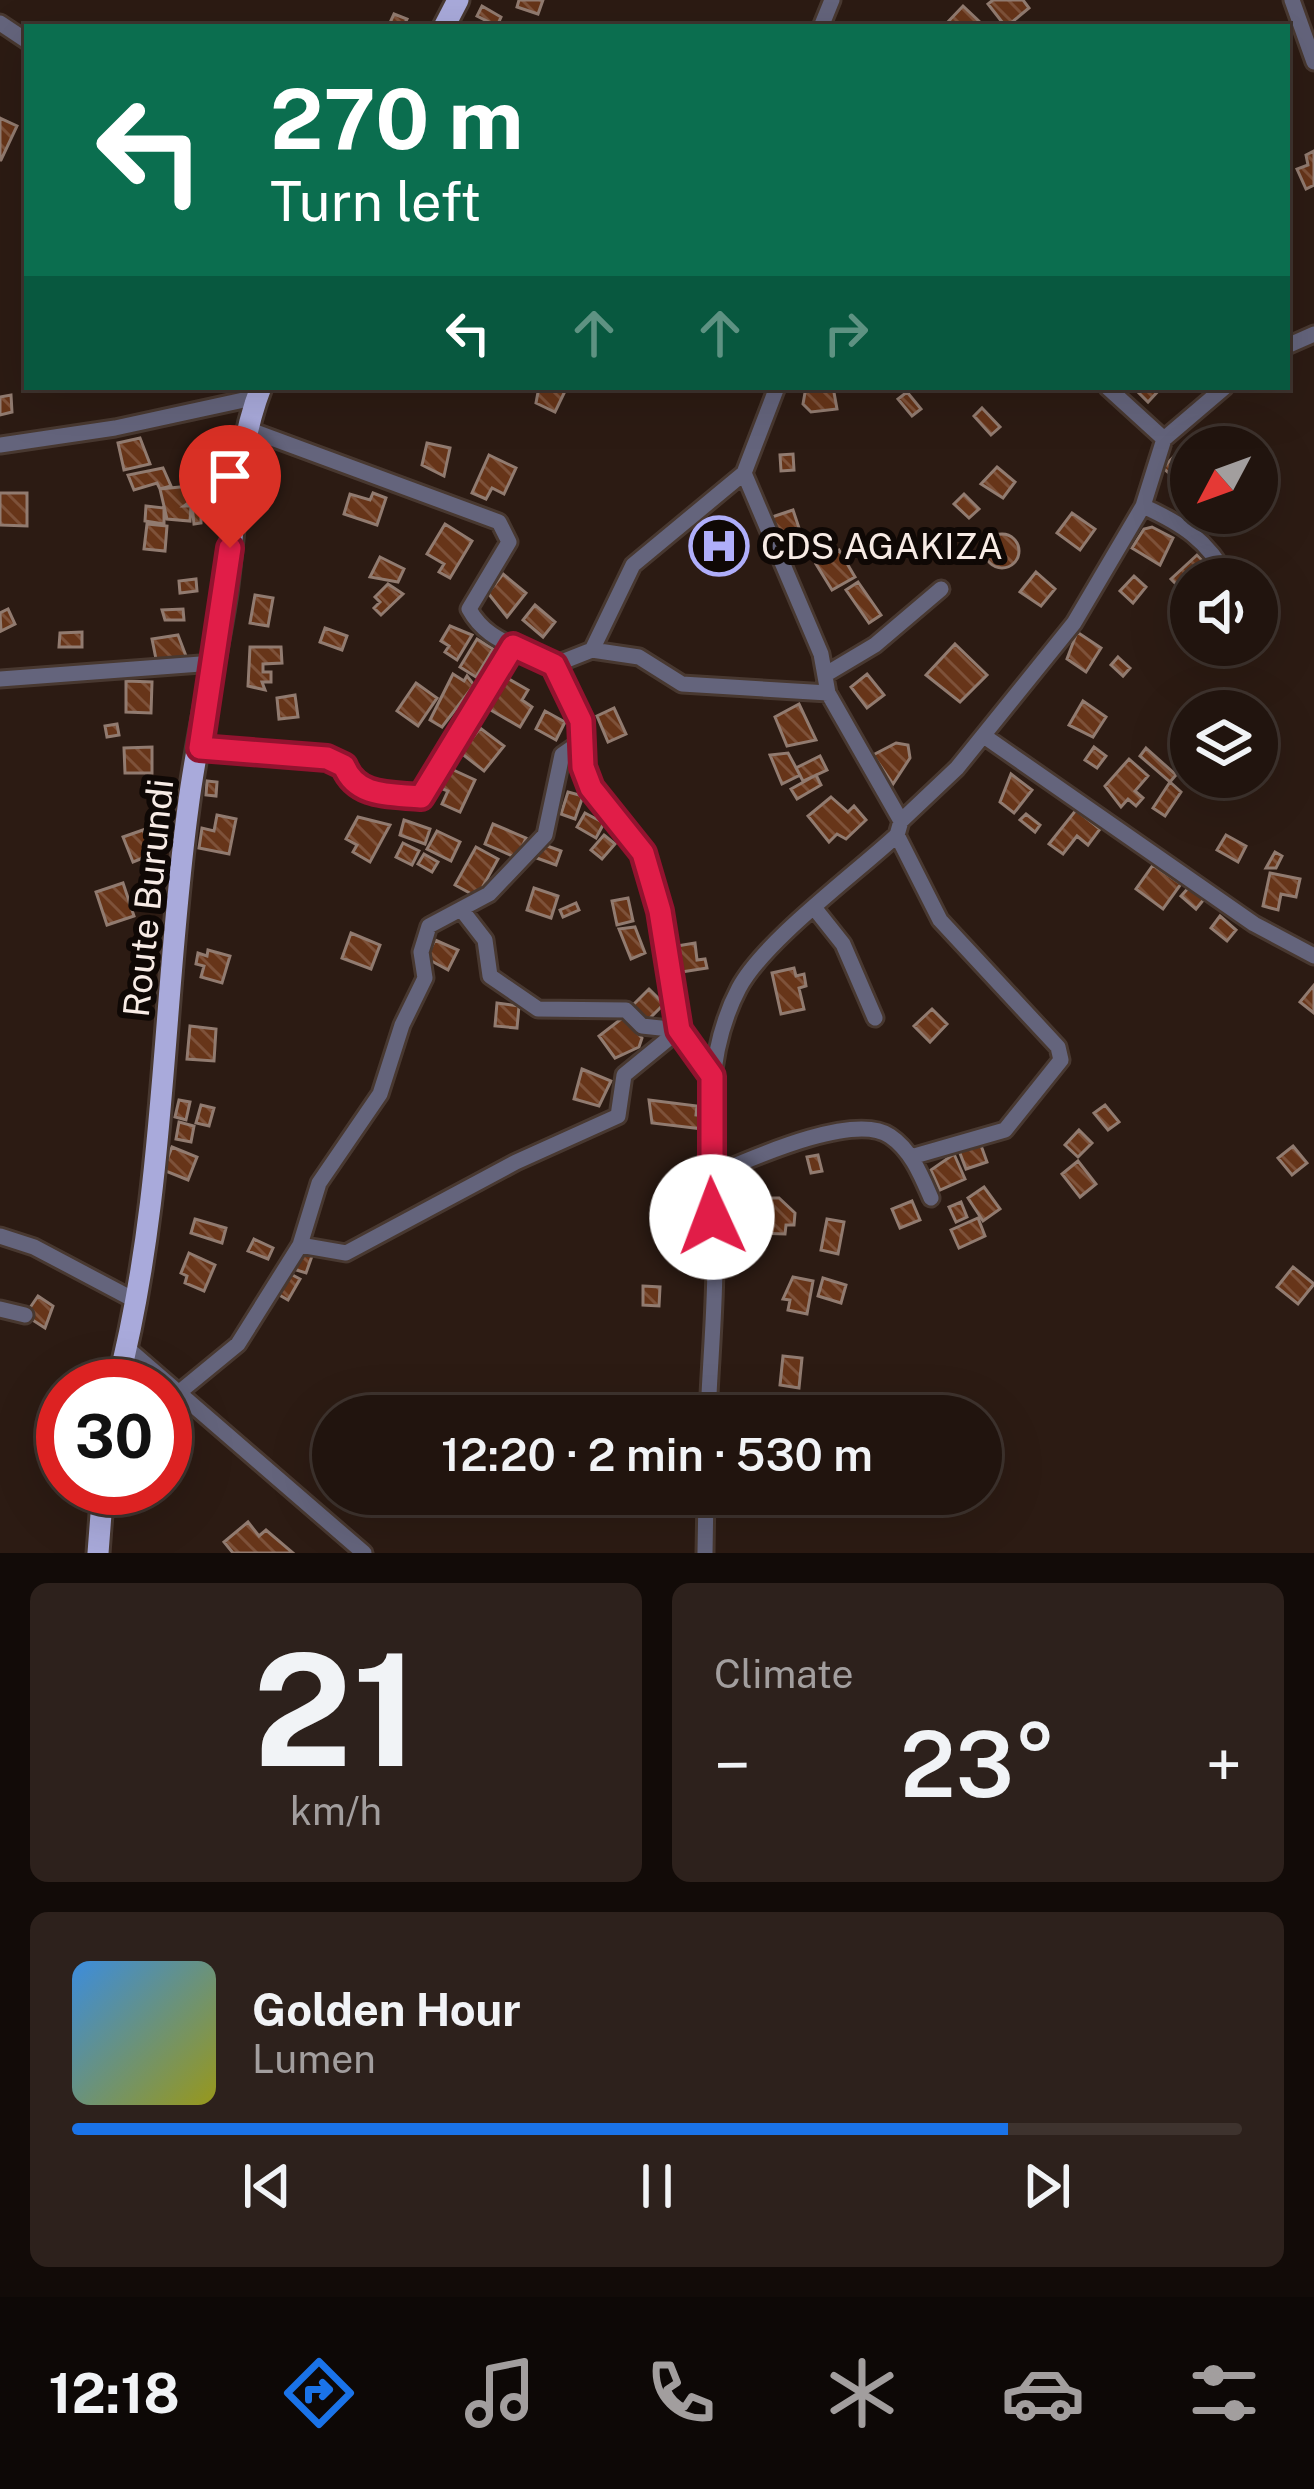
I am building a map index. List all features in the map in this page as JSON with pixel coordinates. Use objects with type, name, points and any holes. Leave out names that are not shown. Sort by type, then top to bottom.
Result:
[{"type":"main road","name":"Route Burundi","points":[[124,1359],[138,1302],[188,805],[259,392]]},
{"type":"main road","points":[[98,1553],[102,1515]]},
{"type":"street","points":[[1292,0],[1314,62]]},
{"type":"street","points":[[592,650],[633,566],[744,473],[777,390]]},
{"type":"street","points":[[1110,390],[1164,439]]},
{"type":"street","points":[[709,1395],[715,1259],[710,1175],[712,1076],[740,986],[763,957],[899,828],[984,736],[1074,623],[1143,506],[1164,439],[1222,390]]},
{"type":"street","points":[[0,445],[115,428],[259,392]]},
{"type":"street","points":[[250,430],[500,522],[509,542],[469,609],[477,625],[554,665],[575,703],[583,767],[591,788],[643,853],[660,911],[679,1030],[712,1076]]},
{"type":"street","points":[[744,473],[827,674],[828,693],[899,828],[940,920],[1058,1047],[1060,1060],[1005,1130],[911,1157]]},
{"type":"street","points":[[1143,506],[1184,525],[1215,558]]},
{"type":"street","points":[[827,674],[875,645],[940,590]]},
{"type":"street","points":[[200,748],[327,758],[344,766],[350,782],[365,790],[421,797],[513,646]]},
{"type":"street","points":[[554,665],[592,650],[639,657],[682,684],[828,693]]},
{"type":"street","points":[[0,679],[129,673],[214,662]]},
{"type":"street","points":[[984,736],[1267,933],[1314,956]]},
{"type":"street","points":[[192,1382],[238,1344],[300,1245],[319,1183],[380,1094],[402,1025],[425,978],[421,952],[429,926],[489,894],[545,835],[562,754],[582,741]]},
{"type":"street","points":[[460,909],[485,940],[490,976],[538,1009],[626,1010],[642,1026],[679,1030]]},
{"type":"street","points":[[816,910],[843,944],[875,1018]]},
{"type":"street","points":[[300,1245],[346,1253],[516,1162],[618,1116],[624,1075],[679,1030]]},
{"type":"street","points":[[710,1175],[847,1129],[875,1129],[911,1157],[931,1198]]},
{"type":"street","points":[[0,1236],[34,1247],[138,1302]]},
{"type":"street","points":[[0,1310],[25,1315]]},
{"type":"street","points":[[127,1348],[141,1359]]},
{"type":"street","points":[[192,1399],[364,1553]]},
{"type":"street","points":[[705,1553],[706,1515]]},
{"type":"building","points":[[519,0],[543,0],[538,14],[517,7]]},
{"type":"building","points":[[1023,0],[1029,8],[1004,24],[988,4]]},
{"type":"building","points":[[482,6],[501,17],[493,24],[477,16]]},
{"type":"building","points":[[963,6],[982,24],[946,24]]},
{"type":"building","points":[[394,14],[407,19],[404,24],[389,24]]},
{"type":"building","points":[[0,118],[17,126],[1,160],[0,160]]},
{"type":"building","points":[[1314,151],[1314,185],[1306,189],[1297,169],[1308,165],[1306,155]]},
{"type":"building","points":[[538,390],[566,390],[555,412],[536,403]]},
{"type":"building","points":[[805,390],[834,390],[837,409],[811,412],[803,404]]},
{"type":"building","points":[[1136,390],[1159,390],[1148,402]]},
{"type":"building","points":[[907,392],[921,409],[912,416],[898,399]]},
{"type":"building","points":[[11,395],[12,412],[0,415],[0,397]]},
{"type":"building","points":[[982,408],[1000,427],[991,435],[974,416]]},
{"type":"building","points":[[140,438],[150,464],[124,470],[118,443]]},
{"type":"building","points":[[427,443],[450,448],[444,476],[422,465]]},
{"type":"building","points":[[793,454],[794,470],[781,471],[780,455]]},
{"type":"building","points":[[489,455],[516,468],[504,494],[492,488],[486,499],[472,493]]},
{"type":"building","points":[[997,467],[1015,482],[1003,498],[981,484]]},
{"type":"building","points":[[163,468],[171,486],[160,489],[157,483],[134,490],[128,475]]},
{"type":"building","points":[[190,486],[191,501],[184,506],[191,506],[190,521],[167,519],[160,489]]},
{"type":"building","points":[[190,486],[201,488],[201,523],[194,524]]},
{"type":"building","points":[[0,493],[27,493],[27,526],[0,525]]},
{"type":"building","points":[[373,493],[386,498],[377,525],[344,514],[350,494],[370,500]]},
{"type":"building","points":[[964,494],[979,509],[969,518],[954,504]]},
{"type":"building","points":[[146,506],[164,508],[164,524],[145,521]]},
{"type":"building","points":[[793,510],[802,537],[781,544],[772,517]]},
{"type":"building","points":[[1072,513],[1095,529],[1080,550],[1057,533]]},
{"type":"building","points":[[147,524],[167,526],[165,551],[144,549]]},
{"type":"building","points":[[445,524],[472,541],[450,578],[439,572],[444,564],[427,554]]},
{"type":"building","points":[[1152,527],[1173,538],[1160,565],[1132,548],[1144,529]]},
{"type":"building","points":[[1002,534],[1014,539],[1019,551],[1014,563],[1002,568],[990,563],[985,551],[990,539]]},
{"type":"building","points":[[839,550],[855,577],[832,590],[816,564]]},
{"type":"building","points":[[380,557],[404,569],[398,582],[370,577]]},
{"type":"building","points":[[1036,572],[1055,589],[1041,606],[1020,592]]},
{"type":"building","points":[[503,574],[526,593],[507,617],[488,593]]},
{"type":"building","points":[[1134,576],[1146,587],[1133,603],[1120,591]]},
{"type":"building","points":[[196,579],[197,591],[180,593],[179,581]]},
{"type":"building","points":[[858,582],[881,615],[869,623],[846,590]]},
{"type":"building","points":[[388,584],[403,594],[381,615],[374,608],[380,602],[375,597]]},
{"type":"building","points":[[255,595],[273,598],[268,626],[250,623]]},
{"type":"building","points":[[535,605],[555,622],[543,637],[523,620]]},
{"type":"building","points":[[8,609],[15,624],[1,631],[0,613]]},
{"type":"building","points":[[183,609],[184,620],[165,620],[162,610]]},
{"type":"building","points":[[450,626],[472,635],[457,660],[445,652],[449,646],[441,641]]},
{"type":"building","points":[[325,628],[347,636],[342,650],[320,642]]},
{"type":"building","points":[[82,632],[82,647],[59,647],[60,633]]},
{"type":"building","points":[[1077,632],[1101,648],[1086,672],[1067,659]]},
{"type":"building","points":[[178,635],[186,656],[157,664],[152,639]]},
{"type":"building","points":[[477,639],[493,649],[476,677],[460,667]]},
{"type":"building","points":[[955,644],[987,675],[960,702],[926,675]]},
{"type":"building","points":[[250,647],[281,647],[282,663],[263,664],[263,672],[271,672],[271,682],[262,682],[265,690],[248,686]]},
{"type":"building","points":[[1118,657],[1130,668],[1123,676],[1111,665]]},
{"type":"building","points":[[453,674],[464,681],[467,676],[474,685],[442,727],[430,720]]},
{"type":"building","points":[[867,674],[884,695],[867,708],[851,687]]},
{"type":"building","points":[[507,678],[528,690],[522,700],[532,707],[520,727],[489,709]]},
{"type":"building","points":[[126,681],[152,682],[151,713],[126,712]]},
{"type":"building","points":[[416,683],[437,698],[418,726],[397,711]]},
{"type":"building","points":[[295,695],[298,717],[279,719],[277,698]]},
{"type":"building","points":[[1083,701],[1106,717],[1093,737],[1069,725]]},
{"type":"building","points":[[799,704],[816,740],[787,746],[775,717]]},
{"type":"building","points":[[614,708],[626,734],[608,742],[597,716]]},
{"type":"building","points":[[545,711],[565,722],[556,740],[536,729]]},
{"type":"building","points":[[117,724],[119,735],[107,737],[105,726]]},
{"type":"building","points":[[480,728],[504,746],[484,771],[461,753]]},
{"type":"building","points":[[896,743],[908,745],[910,758],[893,784],[873,755]]},
{"type":"building","points":[[152,747],[152,773],[125,773],[124,748]]},
{"type":"building","points":[[1094,747],[1106,756],[1097,768],[1085,760]]},
{"type":"building","points":[[1146,748],[1170,770],[1170,782],[1140,756]]},
{"type":"building","points":[[788,753],[800,775],[782,784],[770,755]]},
{"type":"building","points":[[820,756],[827,770],[803,781],[796,768]]},
{"type":"building","points":[[1129,759],[1148,776],[1135,791],[1143,798],[1136,806],[1128,799],[1121,807],[1105,786]]},
{"type":"building","points":[[449,768],[475,780],[460,812],[442,804],[448,791],[440,788]]},
{"type":"building","points":[[1011,774],[1032,790],[1014,813],[1000,802]]},
{"type":"building","points":[[816,775],[821,785],[797,799],[791,789]]},
{"type":"building","points":[[207,781],[217,782],[216,796],[206,795]]},
{"type":"building","points":[[1170,782],[1170,798],[1177,798],[1165,816],[1153,808]]},
{"type":"building","points":[[568,792],[583,796],[575,819],[561,814]]},
{"type":"building","points":[[831,797],[848,812],[854,806],[866,820],[846,839],[837,834],[829,842],[808,816]]},
{"type":"building","points":[[1076,810],[1100,829],[1088,845],[1077,836],[1063,854],[1049,844]]},
{"type":"building","points":[[585,813],[604,823],[596,838],[577,827]]},
{"type":"building","points":[[1026,814],[1040,825],[1035,832],[1020,820]]},
{"type":"building","points":[[217,815],[236,819],[229,854],[199,848],[202,828],[214,831]]},
{"type":"building","points":[[358,817],[390,825],[370,862],[353,852],[357,845],[346,839]]},
{"type":"building","points":[[404,820],[430,829],[425,844],[400,835]]},
{"type":"building","points":[[493,824],[526,838],[517,858],[485,844]]},
{"type":"building","points":[[143,830],[153,854],[133,862],[123,837]]},
{"type":"building","points":[[437,831],[460,842],[451,861],[427,849]]},
{"type":"building","points":[[604,835],[615,844],[602,859],[591,850]]},
{"type":"building","points":[[1226,835],[1246,846],[1238,862],[1217,850]]},
{"type":"building","points":[[403,843],[419,851],[412,865],[396,857]]},
{"type":"building","points":[[539,843],[561,851],[556,865],[534,857]]},
{"type":"building","points":[[476,847],[498,859],[477,897],[455,885]]},
{"type":"building","points":[[1275,852],[1282,856],[1276,868],[1266,868]]},
{"type":"building","points":[[424,854],[438,862],[432,872],[418,864]]},
{"type":"building","points":[[1153,865],[1181,884],[1163,909],[1136,889]]},
{"type":"building","points":[[1270,873],[1300,879],[1296,897],[1281,894],[1278,910],[1263,906]]},
{"type":"building","points":[[123,883],[134,916],[107,925],[96,892]]},
{"type":"building","points":[[1191,885],[1205,898],[1196,909],[1181,896]]},
{"type":"building","points":[[534,888],[558,896],[551,918],[527,910]]},
{"type":"building","points":[[628,898],[633,921],[617,925],[612,901]]},
{"type":"building","points":[[576,903],[579,910],[563,917],[560,910]]},
{"type":"building","points":[[1220,916],[1236,930],[1227,941],[1211,928]]},
{"type":"building","points":[[635,927],[645,953],[631,959],[619,929]]},
{"type":"building","points":[[351,933],[380,945],[371,969],[342,958]]},
{"type":"building","points":[[435,940],[458,950],[448,970],[426,958]]},
{"type":"building","points":[[695,943],[697,960],[705,959],[707,968],[675,973],[671,947]]},
{"type":"building","points":[[208,950],[230,956],[222,983],[201,977],[204,966],[196,964],[198,953],[207,956]]},
{"type":"building","points":[[794,968],[796,976],[804,974],[806,986],[799,988],[804,1009],[781,1014],[772,973]]},
{"type":"building","points":[[1314,985],[1314,1013],[1300,1002]]},
{"type":"building","points":[[649,989],[664,1004],[647,1021],[632,1006]]},
{"type":"building","points":[[497,1003],[519,1006],[517,1028],[495,1026]]},
{"type":"building","points":[[932,1009],[947,1024],[930,1042],[914,1026]]},
{"type":"building","points":[[625,1016],[642,1038],[639,1047],[615,1058],[599,1036]]},
{"type":"building","points":[[190,1026],[216,1029],[214,1061],[187,1059]]},
{"type":"building","points":[[582,1069],[611,1081],[599,1106],[574,1099]]},
{"type":"building","points":[[179,1100],[190,1102],[186,1120],[175,1117]]},
{"type":"building","points":[[649,1100],[697,1106],[696,1115],[705,1116],[703,1129],[652,1123]]},
{"type":"building","points":[[201,1105],[214,1108],[209,1126],[196,1123]]},
{"type":"building","points":[[1105,1105],[1119,1122],[1108,1130],[1094,1113]]},
{"type":"building","points":[[179,1122],[194,1126],[191,1142],[176,1139]]},
{"type":"building","points":[[1079,1130],[1092,1143],[1078,1157],[1065,1145]]},
{"type":"building","points":[[979,1140],[987,1162],[966,1169],[958,1148]]},
{"type":"building","points":[[1293,1146],[1307,1163],[1292,1175],[1278,1158]]},
{"type":"building","points":[[172,1147],[197,1157],[188,1180],[163,1170]]},
{"type":"building","points":[[954,1154],[965,1179],[940,1190],[931,1170]]},
{"type":"building","points":[[818,1155],[822,1171],[811,1173],[807,1157]]},
{"type":"building","points":[[1078,1161],[1096,1184],[1080,1197],[1062,1174]]},
{"type":"building","points":[[984,1187],[1000,1209],[983,1221],[968,1198]]},
{"type":"building","points":[[765,1198],[779,1198],[795,1213],[794,1225],[786,1225],[785,1234],[756,1233],[756,1204],[765,1204]]},
{"type":"building","points":[[912,1201],[920,1220],[900,1228],[892,1209]]},
{"type":"building","points":[[961,1202],[967,1217],[956,1222],[949,1207]]},
{"type":"building","points":[[978,1218],[985,1236],[959,1248],[951,1230]]},
{"type":"building","points":[[195,1219],[226,1228],[222,1243],[191,1233]]},
{"type":"building","points":[[827,1219],[844,1222],[838,1254],[821,1250]]},
{"type":"building","points":[[254,1239],[273,1248],[268,1259],[248,1251]]},
{"type":"building","points":[[299,1252],[312,1256],[306,1273],[293,1269]]},
{"type":"building","points":[[189,1253],[215,1265],[204,1291],[185,1283],[187,1276],[181,1273]]},
{"type":"building","points":[[1293,1267],[1314,1284],[1298,1304],[1277,1287]]},
{"type":"building","points":[[285,1271],[300,1279],[288,1300],[274,1292]]},
{"type":"building","points":[[793,1277],[813,1281],[807,1314],[788,1310],[790,1300],[783,1299]]},
{"type":"building","points":[[823,1278],[846,1285],[841,1303],[818,1296]]},
{"type":"building","points":[[643,1286],[660,1287],[659,1306],[643,1305]]},
{"type":"building","points":[[38,1296],[53,1306],[45,1328],[25,1315]]},
{"type":"building","points":[[783,1356],[802,1358],[799,1388],[780,1385]]},
{"type":"building","points":[[248,1522],[259,1536],[266,1530],[293,1553],[233,1553],[224,1542]]},
{"type":"place","name":"CDS AGAKIZA","points":[[719,546]]},
{"type":"route","points":[[230,548],[200,748],[327,758],[344,766],[350,782],[365,790],[421,797],[513,646],[554,665],[581,721],[583,767],[591,788],[643,853],[660,911],[679,1030],[712,1076],[712,1217]]}]
